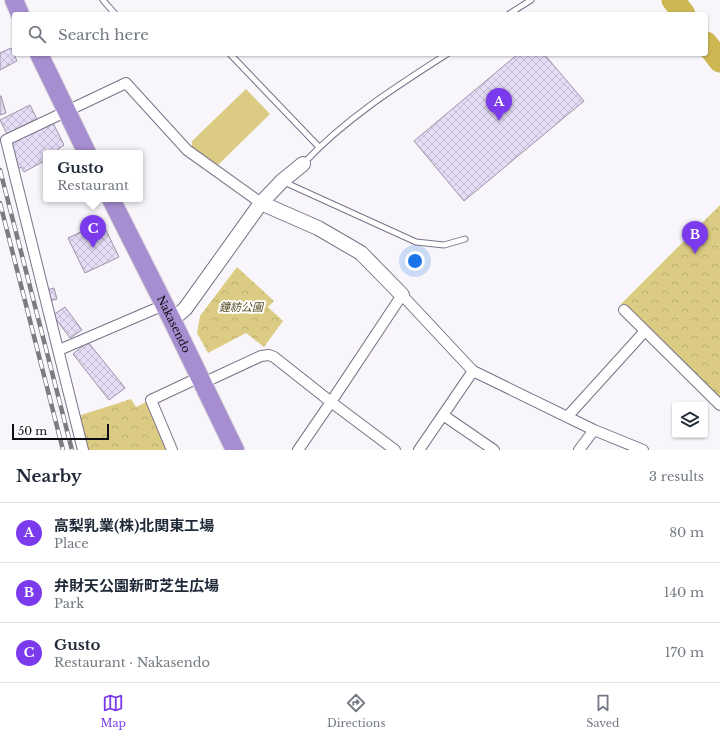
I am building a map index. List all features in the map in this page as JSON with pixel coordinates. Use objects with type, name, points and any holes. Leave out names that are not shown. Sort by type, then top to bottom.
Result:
[{"type":"highway","points":[[14,0],[19,12]]},
{"type":"highway","points":[[40,56],[86,150]]},
{"type":"highway","name":"Nakasendo","points":[[113,202],[235,450]]},
{"type":"street","points":[[84,450],[6,140],[126,83],[187,150],[261,203],[318,228],[360,253],[402,295],[473,371],[594,430],[643,450]]},
{"type":"street","points":[[59,350],[168,312],[185,309],[261,203],[282,181],[303,164]]},
{"type":"street","points":[[298,450],[402,295]]},
{"type":"street","points":[[624,310],[720,405]]},
{"type":"street","points":[[567,417],[645,331]]},
{"type":"street","points":[[172,450],[151,400],[262,356],[269,355],[274,357],[395,450]]},
{"type":"street","points":[[419,450],[473,371]]},
{"type":"street","points":[[443,415],[494,450]]},
{"type":"street","points":[[579,450],[594,430]]},
{"type":"lane","points":[[103,0],[113,12]]},
{"type":"lane","points":[[512,12],[531,0]]},
{"type":"lane","points":[[232,56],[319,147]]},
{"type":"lane","points":[[303,164],[319,147],[387,93],[444,56]]},
{"type":"lane","points":[[282,181],[416,242],[444,244],[465,239]]},
{"type":"green space","points":[[246,89],[270,114],[218,165],[192,147],[192,141]]},
{"type":"green space","points":[[720,205],[720,400],[621,304]]},
{"type":"green space","name":"鐘紡公園","points":[[237,267],[274,301],[268,307],[283,321],[264,347],[246,333],[208,353],[197,333],[200,316]]},
{"type":"green space","points":[[131,399],[136,407],[148,401],[170,450],[86,450],[78,416]]},
{"type":"building","points":[[11,48],[12,56],[15,56],[17,61],[0,70],[0,53]]},
{"type":"building","points":[[516,56],[546,56],[584,101],[464,201],[414,141]]},
{"type":"building","points":[[0,96],[6,113],[0,115]]},
{"type":"building","points":[[30,105],[37,119],[7,134],[0,120]]},
{"type":"building","points":[[52,121],[64,145],[58,150],[43,150],[43,162],[24,172],[21,167],[18,169],[11,149],[14,140]]},
{"type":"building","points":[[102,222],[119,257],[85,273],[68,238]]},
{"type":"building","points":[[54,288],[57,299],[50,301],[47,290]]},
{"type":"building","points":[[65,307],[82,330],[70,338],[53,315]]},
{"type":"building","points":[[88,342],[125,388],[109,400],[73,354]]},
{"type":"waterway","points":[[673,0],[682,12]]},
{"type":"waterway","points":[[708,46],[720,61]]},
{"type":"railway","points":[[0,170],[72,450]]},
{"type":"railway","points":[[0,203],[63,450]]},
{"type":"place","name":"高梨乳業(株)北関東工場","points":[[499,121]]},
{"type":"place","name":"Gusto","points":[[93,248]]},
{"type":"place","name":"弁財天公園新町芝生広場","points":[[695,254]]}]
